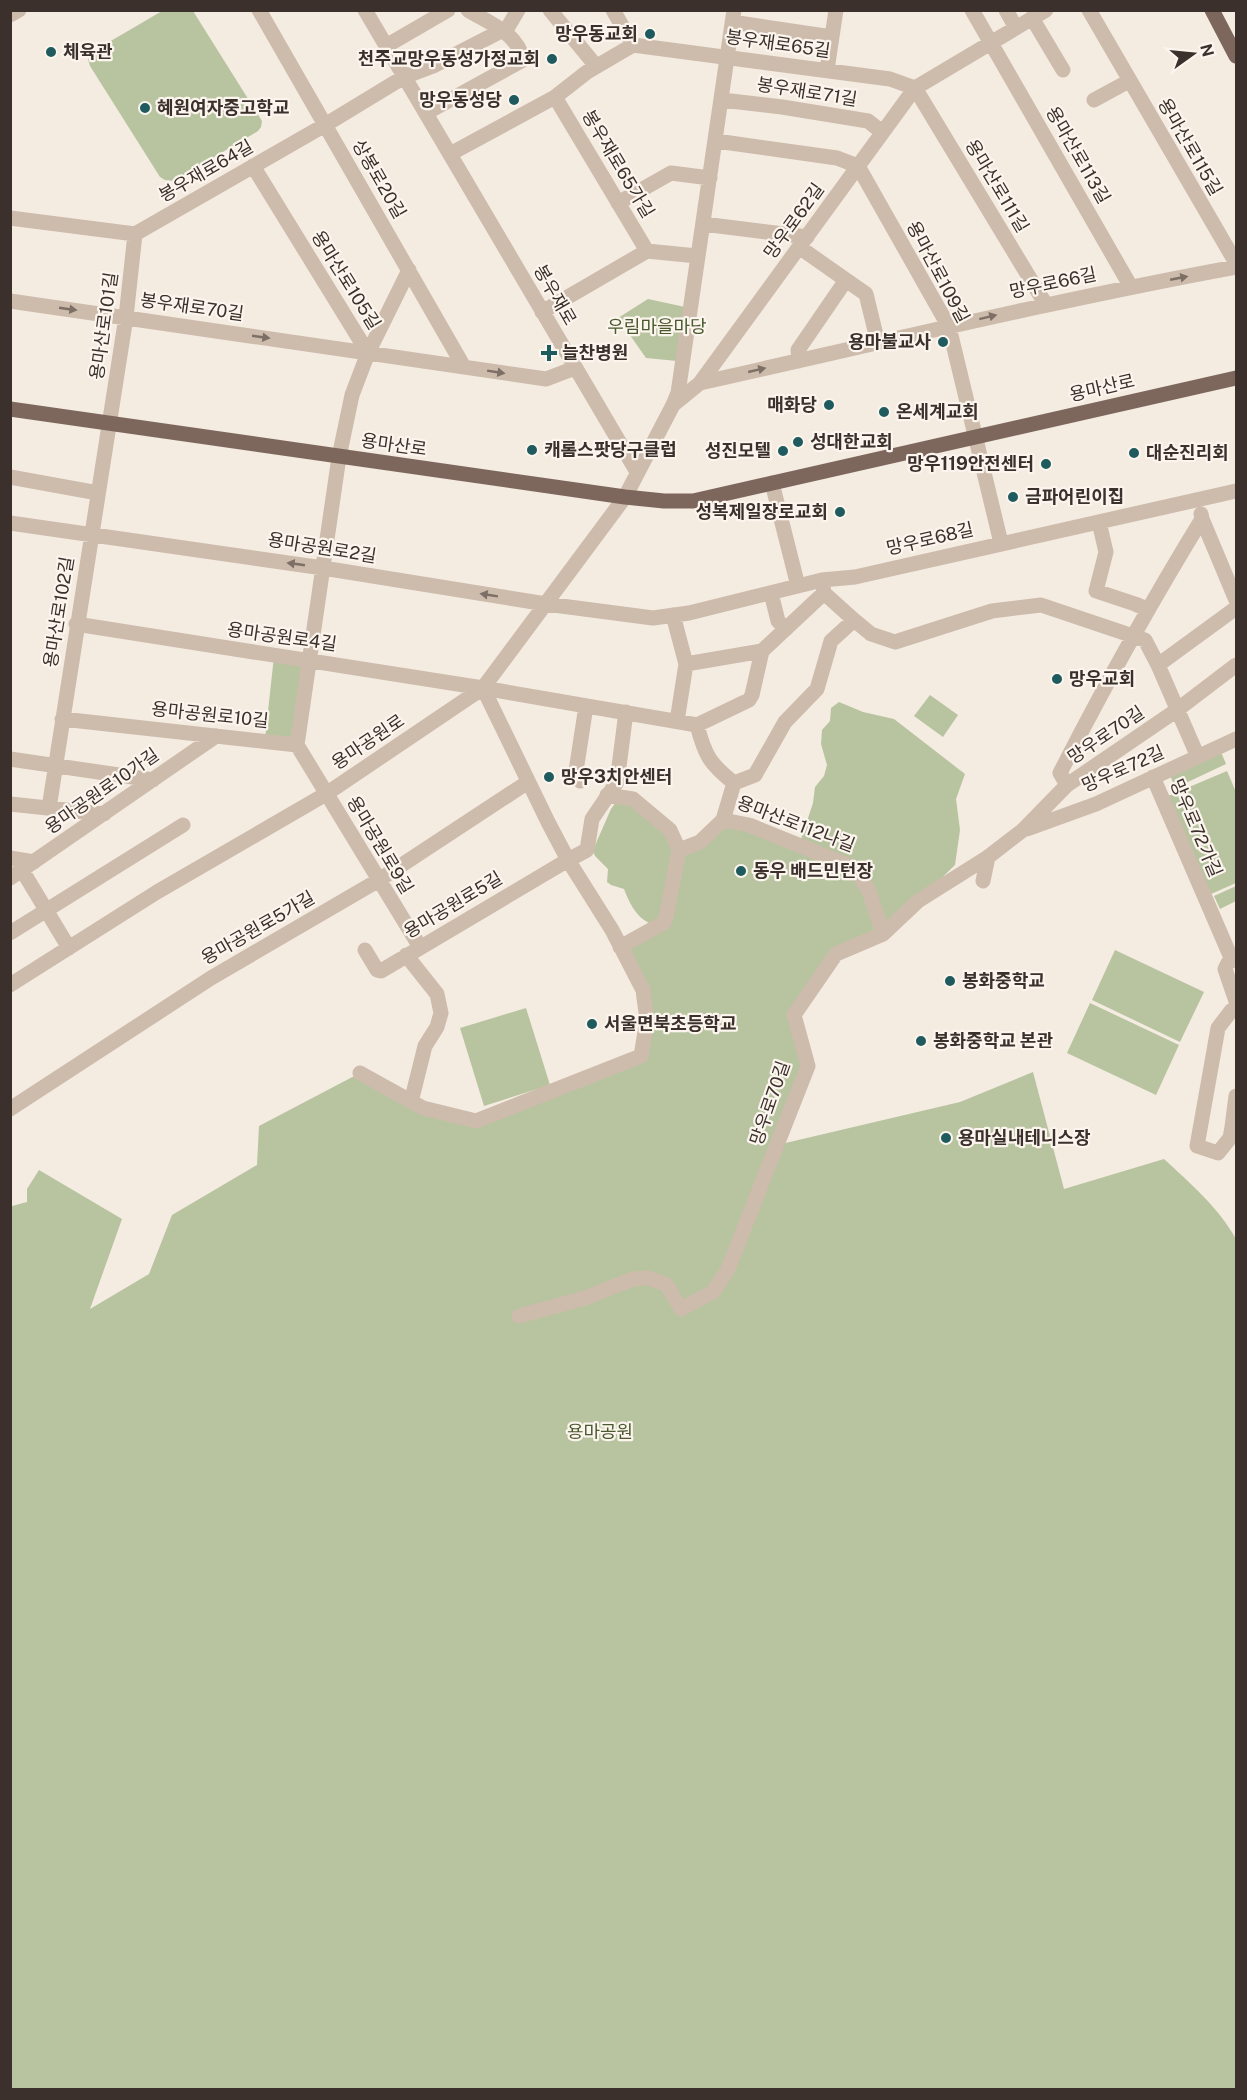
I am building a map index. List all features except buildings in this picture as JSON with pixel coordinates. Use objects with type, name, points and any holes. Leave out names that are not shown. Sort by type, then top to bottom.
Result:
[{"type":"main road","points":[[1212,10],[1236,56]]},
{"type":"main road","name":"용마산로","points":[[10,409],[625,497],[693,501],[1236,378]]},
{"type":"street","points":[[10,15],[19,10]]},
{"type":"street","name":"상봉로20길","points":[[259,10],[464,367]]},
{"type":"street","name":"봉우재로","points":[[365,10],[637,472]]},
{"type":"street","points":[[386,46],[448,10]]},
{"type":"street","points":[[426,113],[522,61],[515,41],[504,31],[468,10]]},
{"type":"street","points":[[504,31],[518,10]]},
{"type":"street","points":[[550,10],[596,66]]},
{"type":"street","points":[[450,154],[555,97],[596,66],[633,45],[613,10]]},
{"type":"street","points":[[827,70],[836,10]]},
{"type":"street","name":"용마산로113길","points":[[972,10],[1131,287]]},
{"type":"street","points":[[1006,10],[1016,28]]},
{"type":"street","name":"망우로62길","points":[[637,472],[673,405],[700,382],[915,88],[1046,10]]},
{"type":"street","name":"용마산로115길","points":[[1089,10],[1236,263]]},
{"type":"street","points":[[673,405],[678,393],[733,16],[832,37]]},
{"type":"street","points":[[1032,18],[1063,70]]},
{"type":"street","name":"봉우재로64길","points":[[135,234],[404,77],[427,70],[504,31]]},
{"type":"street","name":"봉우재로65길","points":[[633,45],[890,79],[915,88]]},
{"type":"street","points":[[1094,100],[1129,81]]},
{"type":"street","name":"용마산로111길","points":[[915,88],[1046,305]]},
{"type":"street","name":"봉우재로65가길","points":[[555,97],[647,251]]},
{"type":"street","name":"봉우재로71길","points":[[722,100],[782,107],[868,122],[882,132]]},
{"type":"street","points":[[716,141],[837,158],[858,166]]},
{"type":"street","name":"용마산로105길","points":[[254,166],[368,353],[352,395],[339,457],[297,745]]},
{"type":"street","name":"용마산로109길","points":[[858,166],[949,327],[976,437]]},
{"type":"street","points":[[618,203],[671,173],[710,178]]},
{"type":"street","points":[[10,218],[135,234]]},
{"type":"street","points":[[703,224],[803,242],[846,280],[866,294],[878,343]]},
{"type":"street","name":"용마산로101길","points":[[110,423],[126,317],[135,234]]},
{"type":"street","points":[[542,312],[647,251],[697,256]]},
{"type":"street","name":"망우로66길","points":[[700,382],[1046,305],[1236,267]]},
{"type":"street","points":[[368,353],[409,270]]},
{"type":"street","points":[[799,361],[798,350],[846,280]]},
{"type":"street","name":"봉우재로70길","points":[[10,300],[546,379],[575,368]]},
{"type":"street","name":"용마산로102길","points":[[48,808],[110,423]]},
{"type":"street","points":[[976,437],[1001,543]]},
{"type":"street","points":[[625,497],[637,472]]},
{"type":"street","points":[[10,477],[98,493]]},
{"type":"street","points":[[772,483],[798,586]]},
{"type":"street","name":"망우로68길","points":[[546,604],[653,618],[688,613],[798,586],[823,587],[855,577],[1001,543],[1236,491]]},
{"type":"street","name":"용마공원로","points":[[10,986],[157,892],[326,794],[483,687],[625,497]]},
{"type":"street","points":[[1200,499],[1202,519],[1236,600]]},
{"type":"street","points":[[1067,785],[1060,773],[1087,719],[1147,609],[1202,519]]},
{"type":"street","points":[[1099,522],[1106,552],[1096,591],[1147,609]]},
{"type":"street","name":"용마공원로2길","points":[[10,523],[322,568],[546,604]]},
{"type":"street","points":[[686,664],[762,651],[786,629],[823,587],[854,620],[872,634],[894,642],[992,611],[1041,605],[1147,641],[1198,757]]},
{"type":"street","points":[[771,593],[778,621],[786,629]]},
{"type":"street","points":[[1158,665],[1236,608]]},
{"type":"street","points":[[672,615],[686,664],[677,721]]},
{"type":"street","name":"용마산로112나길","points":[[854,620],[831,641],[817,689],[785,722],[755,775],[735,783],[723,820],[749,825],[855,868],[869,891],[883,934]]},
{"type":"street","name":"용마공원로4길","points":[[76,624],[483,687],[697,725]]},
{"type":"street","points":[[735,783],[718,770],[706,754],[697,725],[749,700],[762,651]]},
{"type":"street","name":"망우로70길","points":[[519,1316],[585,1298],[633,1279],[648,1278],[666,1284],[681,1309],[712,1292],[728,1269],[808,1066],[794,1015],[837,954],[883,934],[918,902],[988,857],[1023,830],[1067,785],[1178,710],[1236,665]]},
{"type":"street","points":[[360,1073],[423,1108],[476,1122],[640,1056],[647,1020],[643,990],[568,860],[483,687]]},
{"type":"street","points":[[580,781],[577,769],[586,706]]},
{"type":"street","points":[[620,947],[664,922],[679,850],[668,827],[633,799],[607,795],[617,778],[626,712]]},
{"type":"street","name":"용마공원로10길","points":[[62,719],[297,745]]},
{"type":"street","name":"용마공원로10가길","points":[[22,870],[216,736]]},
{"type":"street","name":"망우로72길","points":[[1023,830],[1096,804],[1236,739]]},
{"type":"street","points":[[297,745],[326,794]]},
{"type":"street","points":[[10,759],[153,780]]},
{"type":"street","name":"망우로72가길","points":[[1152,777],[1234,959]]},
{"type":"street","name":"용마공원로5가길","points":[[10,1109],[211,978],[378,880],[528,782]]},
{"type":"street","name":"용마공원로9길","points":[[326,794],[420,947]]},
{"type":"street","name":"용마공원로5길","points":[[365,950],[379,972],[588,849],[592,819],[607,795]]},
{"type":"street","points":[[10,804],[104,814]]},
{"type":"street","points":[[679,850],[700,842],[723,820]]},
{"type":"street","points":[[10,933],[183,825]]},
{"type":"street","points":[[983,881],[988,857]]},
{"type":"street","points":[[10,858],[22,870],[69,948]]},
{"type":"street","points":[[406,956],[437,994],[441,1013],[437,1027],[425,1046],[411,1102]]},
{"type":"street","points":[[1234,959],[1225,969],[1235,1009],[1218,1028],[1197,1146],[1218,1153],[1234,1133],[1236,1096]]},
{"type":"green space","points":[[162,11],[193,11],[262,121],[258,131],[174,181],[160,177],[90,66],[88,59],[92,52]]},
{"type":"green space","name":"우림마을마당","points":[[648,299],[685,307],[677,361],[646,358],[618,318]]},
{"type":"green space","points":[[274,656],[308,661],[297,743],[265,739]]},
{"type":"green space","points":[[930,695],[958,715],[943,737],[914,716]]},
{"type":"green space","name":"용마공원","points":[[839,702],[863,712],[894,719],[965,774],[956,799],[960,830],[955,865],[918,901],[836,954],[794,1015],[808,1066],[777,1145],[960,1102],[1033,1072],[1064,1189],[1164,1159],[1213,1206],[1236,1239],[1236,2089],[11,2089],[10,1204],[12,1206],[27,1202],[27,1189],[39,1170],[122,1219],[90,1309],[149,1274],[172,1215],[257,1165],[259,1126],[360,1073],[423,1108],[476,1121],[640,1056],[647,1020],[620,947],[665,922],[679,850],[723,820],[799,845],[813,803],[815,787],[824,776],[827,765],[821,744],[822,730],[830,721],[831,708]]},
{"type":"green space","points":[[1221,752],[1226,764],[1175,788],[1170,775]]},
{"type":"green space","points":[[1227,771],[1236,792],[1236,883],[1211,894],[1168,796]]},
{"type":"green space","points":[[624,801],[666,832],[674,851],[661,917],[649,923],[637,913],[624,889],[607,882],[608,869],[595,856],[593,850],[611,809],[616,802]]},
{"type":"green space","points":[[1236,886],[1236,901],[1220,909],[1214,896]]},
{"type":"green space","points":[[1115,950],[1204,992],[1180,1042],[1092,1000]]},
{"type":"green space","points":[[1090,1003],[1179,1045],[1156,1095],[1067,1053]]},
{"type":"green space","points":[[526,1008],[550,1085],[484,1106],[460,1028]]},
{"type":"place","name":"망우동교회","points":[[650,34]]},
{"type":"place","name":"체육관","points":[[51,52]]},
{"type":"place","name":"천주교망우동성가정교회","points":[[552,59]]},
{"type":"place","name":"망우동성당","points":[[514,100]]},
{"type":"place","name":"혜원여자중고학교","points":[[145,108]]},
{"type":"place","name":"용마불교사","points":[[943,342]]},
{"type":"place","name":"늘찬병원","points":[[549,353]]},
{"type":"place","name":"매화당","points":[[829,405]]},
{"type":"place","name":"온세계교회","points":[[884,412]]},
{"type":"place","name":"성대한교회","points":[[798,442]]},
{"type":"place","name":"캐롬스팟당구클럽","points":[[532,450]]},
{"type":"place","name":"성진모텔","points":[[783,451]]},
{"type":"place","name":"대순진리회","points":[[1134,453]]},
{"type":"place","name":"망우119안전센터","points":[[1046,464]]},
{"type":"place","name":"금파어린이집","points":[[1013,497]]},
{"type":"place","name":"성복제일장로교회","points":[[840,512]]},
{"type":"place","name":"망우교회","points":[[1057,679]]},
{"type":"place","name":"망우3치안센터","points":[[549,777]]},
{"type":"place","name":"동우 배드민턴장","points":[[741,871]]},
{"type":"place","name":"봉화중학교","points":[[950,981]]},
{"type":"place","name":"서울면북초등학교","points":[[592,1024]]},
{"type":"place","name":"봉화중학교 본관","points":[[921,1041]]},
{"type":"place","name":"용마실내테니스장","points":[[946,1138]]}]
